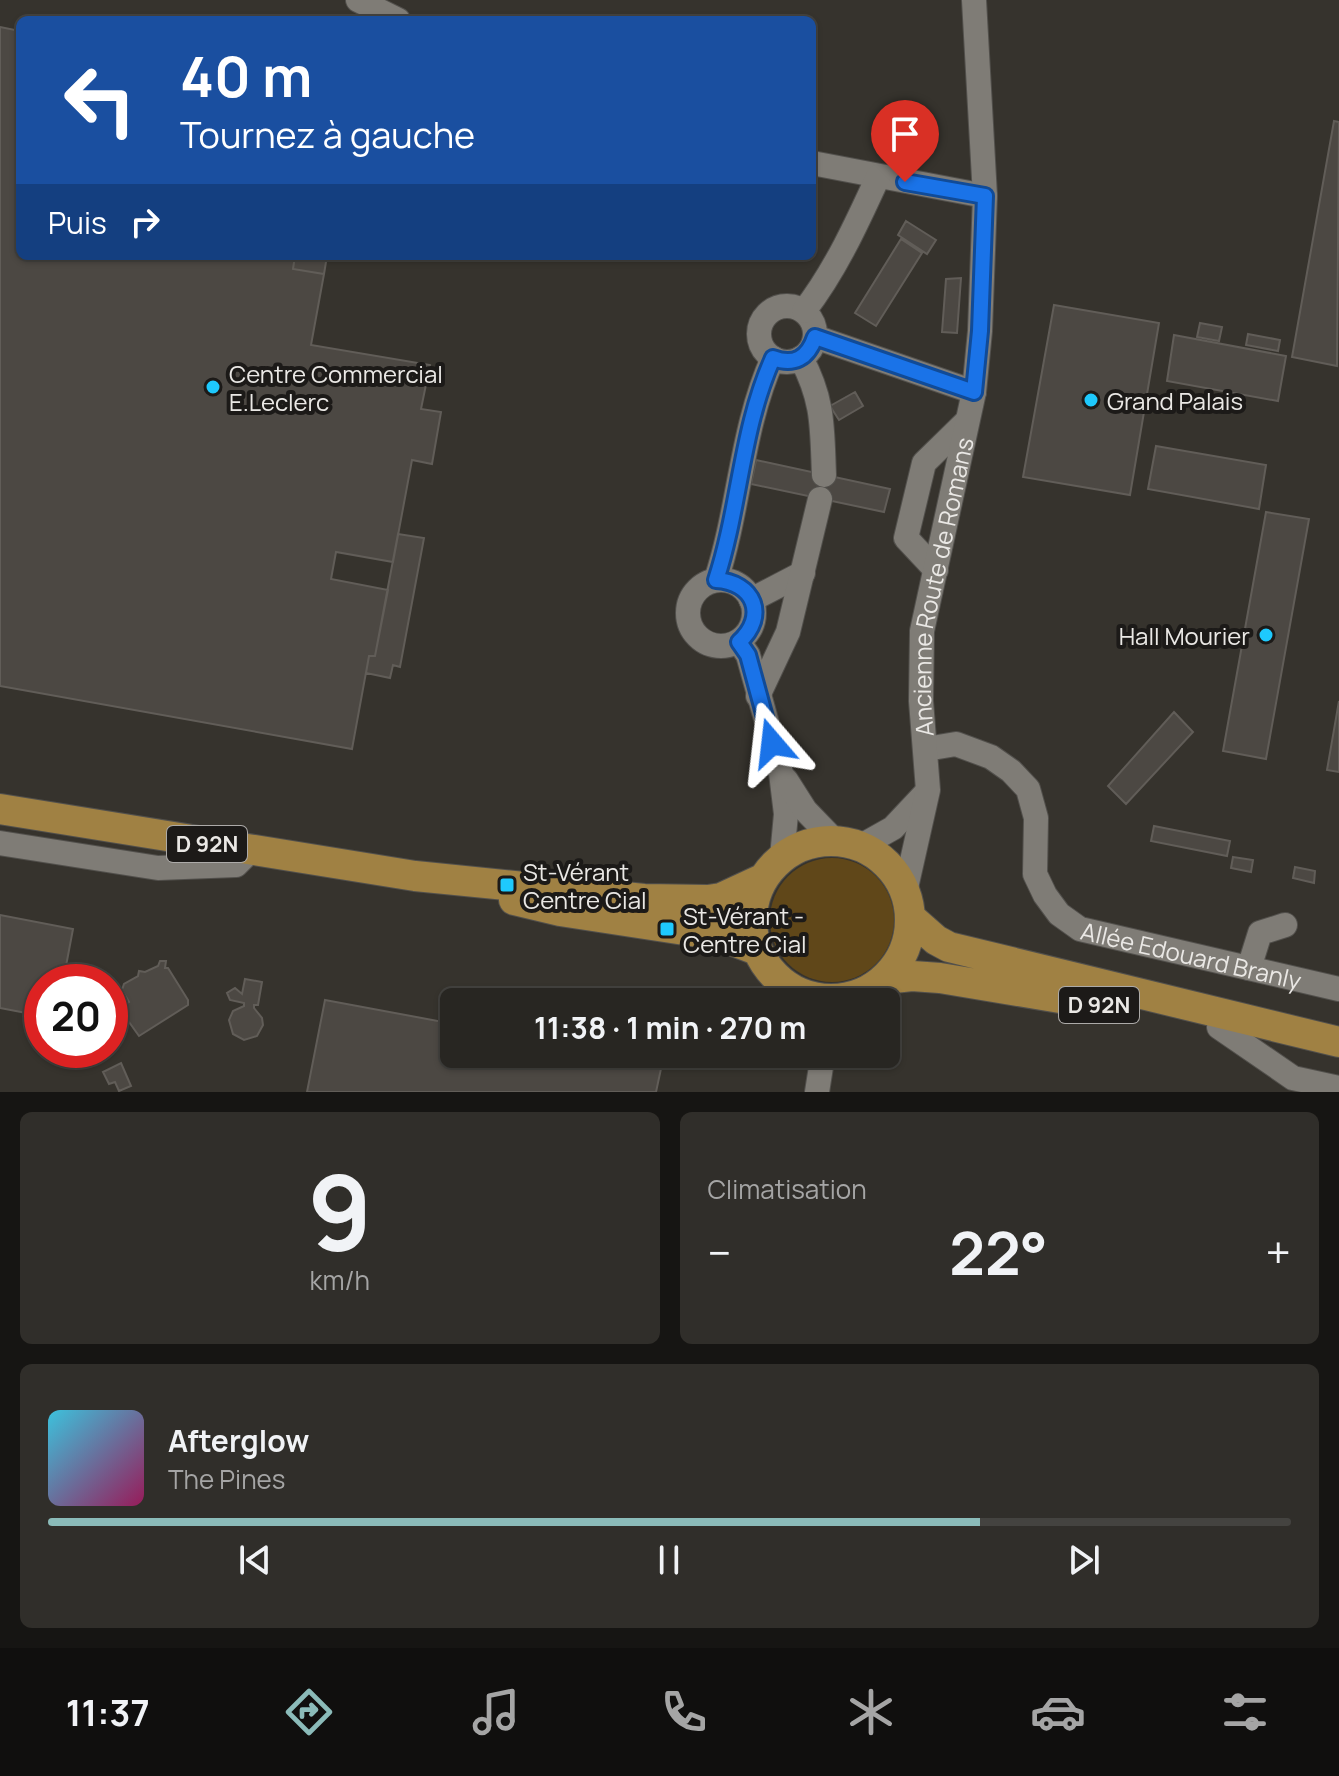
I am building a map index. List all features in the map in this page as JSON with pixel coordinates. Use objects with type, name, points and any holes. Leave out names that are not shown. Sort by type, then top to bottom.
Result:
[{"type":"main road","name":"D 92N","points":[[0,809],[415,876],[691,901],[721,898],[762,879]]},
{"type":"main road","points":[[788,988],[757,950],[752,927],[753,902],[762,879],[782,857],[816,841],[848,843],[887,864],[908,905],[908,941],[899,962],[884,979],[870,988]]},
{"type":"main road","name":"D 92N","points":[[415,876],[560,911],[717,935],[757,950]]},
{"type":"main road","name":"D 92N","points":[[908,905],[936,940],[949,947],[1326,1040]]},
{"type":"main road","name":"D 92N","points":[[884,979],[912,976],[940,978],[1219,1027],[1326,1040]]},
{"type":"street","points":[[358,0],[390,16]]},
{"type":"street","name":"Ancienne Route de Romans","points":[[908,905],[928,790],[921,701],[922,631],[974,392],[980,331],[985,196],[974,0]]},
{"type":"street","points":[[816,164],[985,196]]},
{"type":"street","points":[[804,311],[859,219],[878,177]]},
{"type":"street","points":[[779,306],[791,306],[804,311],[815,326],[815,337],[812,348],[801,358],[783,362],[764,351],[759,326],[770,311],[779,306]]},
{"type":"street","points":[[815,337],[974,392]]},
{"type":"street","points":[[716,580],[724,555],[746,439],[760,387],[773,358]]},
{"type":"street","points":[[758,696],[788,632],[822,487],[822,410],[814,382],[801,358]]},
{"type":"street","points":[[936,570],[906,538],[924,463],[967,421]]},
{"type":"street","points":[[751,600],[803,573]]},
{"type":"street","points":[[716,580],[729,581],[741,586],[751,600],[754,621],[739,642],[726,647],[713,646],[701,640],[692,630],[688,618],[694,593],[704,584],[716,580]]},
{"type":"street","points":[[739,642],[748,655],[781,773],[786,814],[782,857]]},
{"type":"street","name":"Allée Edouard Branly","points":[[926,749],[956,744],[991,757],[1011,771],[1028,789],[1036,818],[1035,874],[1059,914],[1080,929],[1339,989]]},
{"type":"street","points":[[781,773],[805,810],[848,843],[893,828],[928,790]]},
{"type":"street","points":[[0,843],[158,868],[236,865],[250,851]]},
{"type":"street","points":[[1249,968],[1251,925],[1285,925]]},
{"type":"street","points":[[1219,1027],[1291,1085],[1332,1089]]},
{"type":"shaded area","points":[[832,858],[856,863],[876,876],[889,896],[894,920],[889,944],[876,964],[856,977],[832,982],[808,977],[788,964],[775,944],[770,920],[775,896],[788,876],[808,863]]},
{"type":"building","name":"Centre Commercial E.Leclerc","points":[[0,27],[16,30],[16,260],[294,260],[293,269],[324,274],[311,345],[430,365],[421,409],[441,412],[432,464],[412,460],[393,562],[336,552],[331,579],[388,590],[375,656],[369,656],[352,749],[0,686]]},
{"type":"building","points":[[1334,121],[1339,122],[1337,366],[1292,357]]},
{"type":"building","points":[[906,221],[936,240],[927,254],[898,235]]},
{"type":"building","points":[[901,239],[922,253],[876,326],[855,313]]},
{"type":"building","points":[[294,260],[326,260],[324,274],[293,269]]},
{"type":"building","points":[[961,278],[957,333],[942,332],[946,279]]},
{"type":"building","name":"Grand Palais","points":[[1054,305],[1159,323],[1130,495],[1023,477]]},
{"type":"building","points":[[1200,323],[1222,327],[1219,341],[1197,337]]},
{"type":"building","points":[[1248,334],[1280,340],[1278,351],[1246,345]]},
{"type":"building","points":[[1174,335],[1286,356],[1278,401],[1167,381]]},
{"type":"building","points":[[855,392],[863,406],[839,420],[830,406]]},
{"type":"building","points":[[1156,446],[1266,465],[1259,509],[1148,489]]},
{"type":"building","points":[[756,460],[890,489],[884,512],[751,484]]},
{"type":"building","name":"Hall Mourier","points":[[1266,512],[1309,519],[1266,759],[1223,751]]},
{"type":"building","points":[[398,534],[424,538],[400,667],[393,665],[390,678],[366,673],[369,656],[375,656]]},
{"type":"building","points":[[1339,701],[1339,772],[1327,770]]},
{"type":"building","points":[[1174,712],[1193,732],[1126,804],[1108,786]]},
{"type":"building","points":[[1154,826],[1230,841],[1227,856],[1151,841]]},
{"type":"building","points":[[1233,857],[1253,860],[1251,872],[1231,868]]},
{"type":"building","points":[[1295,867],[1315,871],[1314,883],[1293,878]]},
{"type":"building","points":[[0,915],[73,929],[66,964],[24,964],[24,1013],[0,1008]]},
{"type":"building","points":[[160,961],[166,961],[165,968],[168,968],[188,1000],[188,1005],[139,1036],[128,1021],[128,982],[138,976],[139,971],[145,972],[158,966]]},
{"type":"building","points":[[245,979],[262,982],[258,1005],[254,1008],[263,1025],[257,1036],[244,1040],[233,1034],[229,1020],[233,1011],[244,1006],[244,1003],[230,1000],[227,993],[235,988],[242,994]]},
{"type":"building","points":[[325,1000],[440,1021],[440,1068],[661,1068],[656,1092],[307,1092]]},
{"type":"building","points":[[123,1068],[131,1086],[119,1091],[115,1082],[109,1084],[103,1072]]},
{"type":"place","name":"Centre Commercial E.Leclerc","points":[[213,387]]},
{"type":"place","name":"Grand Palais","points":[[1091,400]]},
{"type":"place","name":"Hall Mourier","points":[[1266,635]]},
{"type":"place","name":"St-Vérant Centre Cial","points":[[507,885]]},
{"type":"place","name":"St-Vérant - Centre Cial","points":[[667,929]]},
{"type":"route","points":[[772,743],[748,655],[739,642],[754,621],[750,596],[741,586],[716,580],[724,555],[746,439],[760,387],[773,358],[783,362],[795,361],[812,348],[815,337],[974,392],[980,331],[985,196],[905,182]]}]
